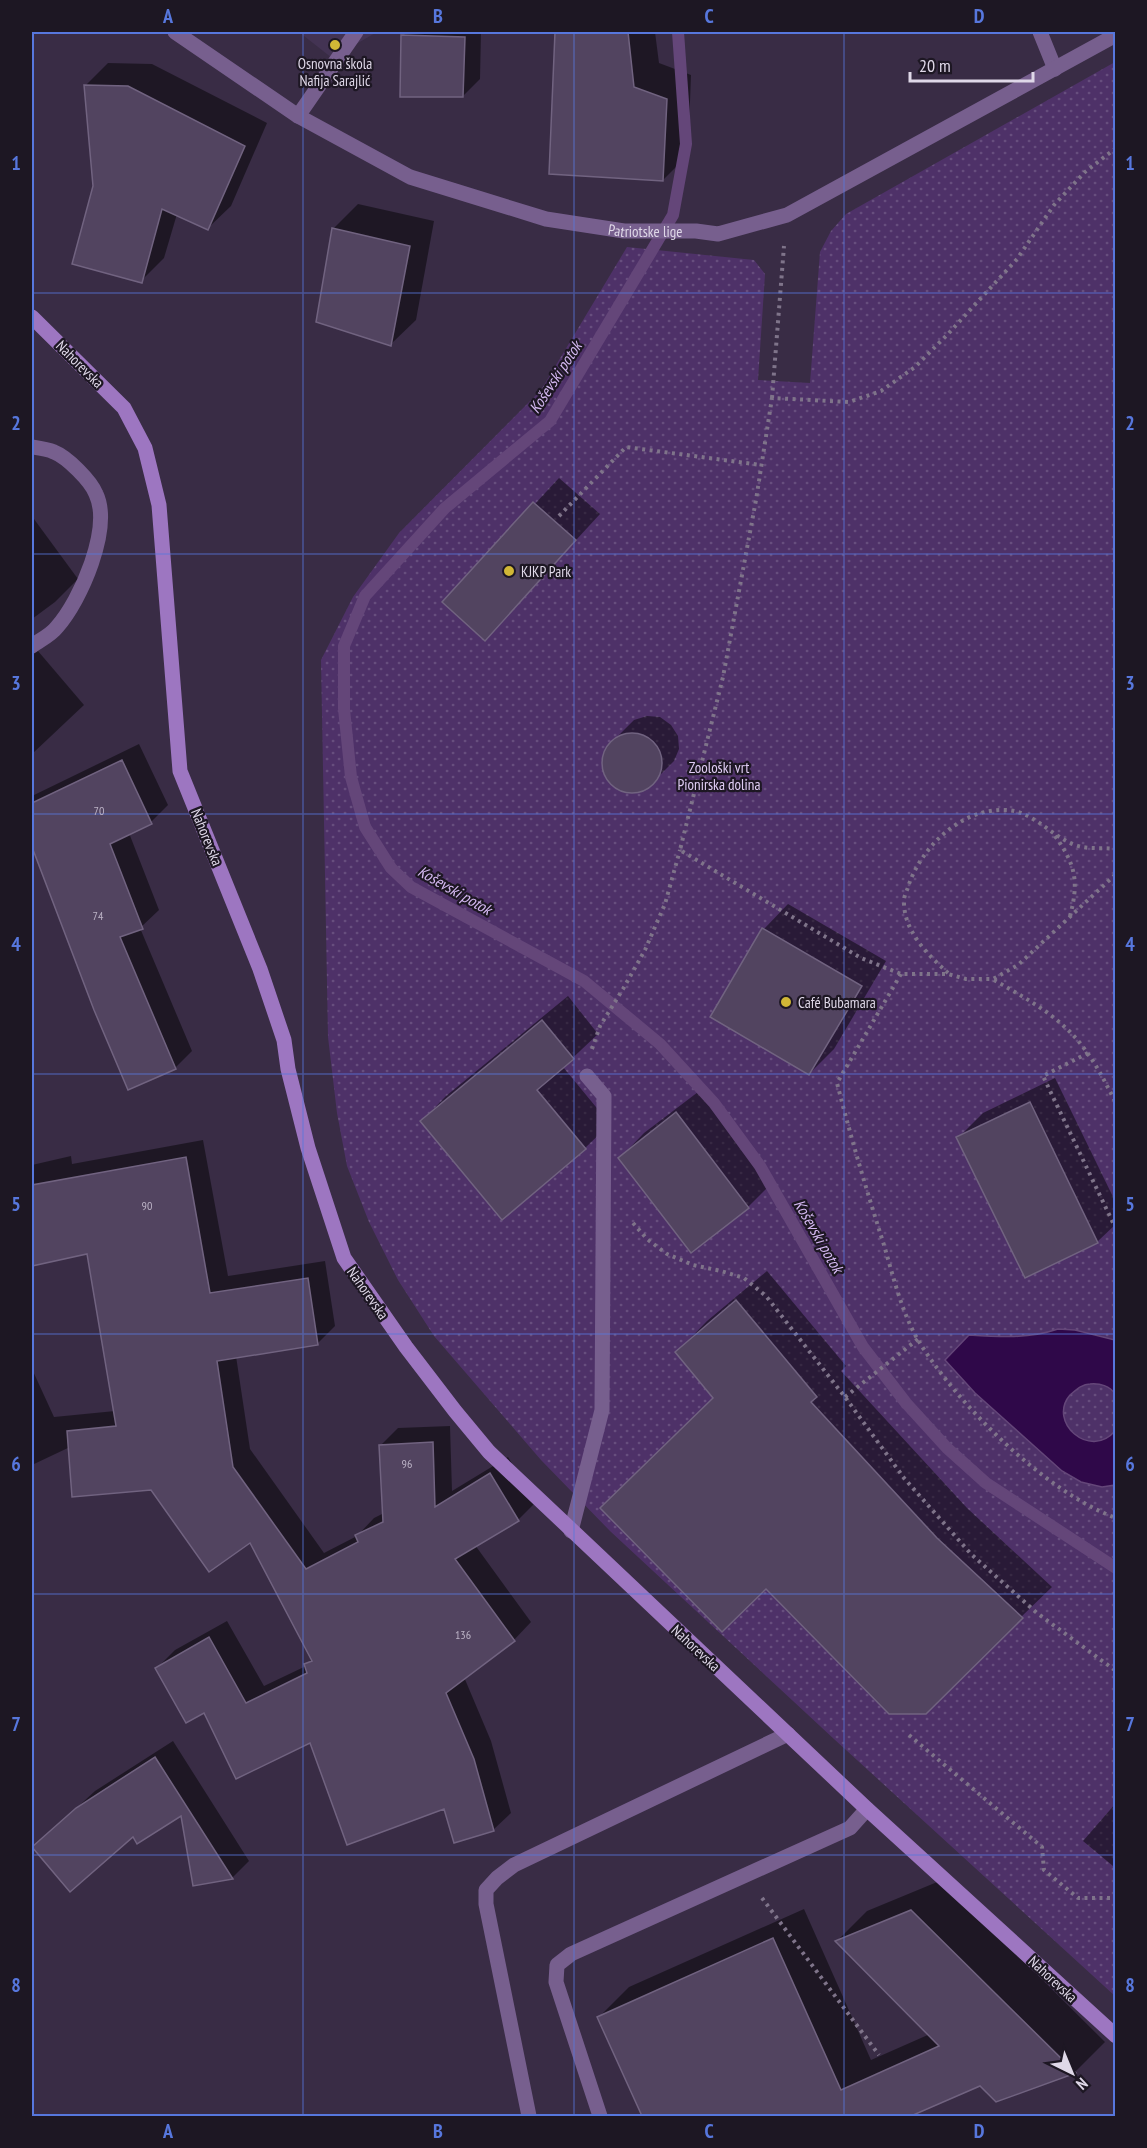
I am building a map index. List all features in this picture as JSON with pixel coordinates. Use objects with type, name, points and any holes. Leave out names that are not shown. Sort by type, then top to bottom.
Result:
[{"type":"street","name":"Patriotske lige","points":[[175,32],[298,116],[410,177],[546,219],[624,231],[696,231],[718,234],[787,215],[1116,35]]},
{"type":"street","points":[[298,116],[356,32]]},
{"type":"street","points":[[1040,32],[1055,69]]},
{"type":"street","name":"Nahorevska","points":[[32,317],[124,408],[145,448],[159,505],[180,771],[260,969],[284,1040],[288,1069],[308,1148],[344,1258],[406,1347],[455,1412],[489,1452],[867,1809],[1116,2037]]},
{"type":"street","points":[[32,447],[56,453],[84,476],[97,494],[101,516],[97,545],[75,602],[57,628],[32,646]]},
{"type":"street","points":[[571,1531],[602,1410],[604,1096],[587,1076]]},
{"type":"street","points":[[529,2116],[486,1904],[486,1890],[514,1865],[788,1734]]},
{"type":"street","points":[[600,2116],[556,1982],[557,1965],[571,1954],[850,1828],[867,1809]]},
{"type":"path","points":[[772,398],[849,402],[881,390],[915,367],[1017,259],[1054,205],[1085,172],[1116,148]]},
{"type":"path","points":[[600,1026],[645,950],[665,904],[723,677],[772,398],[787,215]]},
{"type":"path","points":[[559,516],[626,447],[762,465]]},
{"type":"path","points":[[948,974],[925,953],[907,919],[904,900],[912,873],[944,832],[962,820],[983,811],[1007,810],[1030,817],[1074,845],[1093,850],[1116,849]]},
{"type":"path","points":[[1053,833],[1068,853],[1075,873],[1076,894],[1070,917]]},
{"type":"path","points":[[680,850],[861,958],[901,974],[948,974],[966,979],[993,979],[1018,965],[1116,874]]},
{"type":"path","points":[[901,974],[837,1083],[851,1140],[895,1282],[918,1339],[951,1384],[987,1425],[1034,1469],[1071,1496],[1116,1518]]},
{"type":"path","points":[[993,979],[1037,1004],[1066,1027],[1088,1053],[1116,1103]]},
{"type":"path","points":[[1088,1053],[1043,1076],[1116,1229]]},
{"type":"path","points":[[604,1191],[647,1239],[667,1254],[693,1265],[744,1278],[766,1296],[845,1397],[904,1478],[971,1554],[1037,1613],[1116,1671]]},
{"type":"path","points":[[845,1397],[918,1339]]},
{"type":"path","points":[[909,1736],[1042,1847],[1044,1870],[1078,1898],[1116,1898]]},
{"type":"path","points":[[745,1875],[879,2055]]},
{"type":"shaded area","name":"Osnovna škola Nafija Sarajlić","points":[[299,32],[377,32],[332,58]]},
{"type":"shaded area","points":[[1058,1329],[1075,1330],[1115,1340],[1115,1394],[1108,1387],[1094,1384],[1084,1385],[1070,1395],[1064,1405],[1064,1416],[1074,1434],[1084,1439],[1094,1441],[1105,1439],[1115,1431],[1115,1485],[1102,1487],[1081,1482],[1062,1471],[975,1393],[945,1360],[969,1335],[1025,1336]]},
{"type":"green space","name":"Zoološki vrt Pionirska dolina","points":[[1115,62],[1115,1996],[610,1531],[541,1460],[434,1336],[398,1280],[369,1222],[347,1166],[337,1113],[328,1037],[321,660],[353,597],[399,533],[541,390],[627,247],[754,260],[765,274],[758,380],[810,383],[820,252],[831,231],[846,214]]},
{"type":"building","points":[[555,32],[628,32],[634,87],[667,99],[663,181],[549,174]]},
{"type":"building","points":[[401,35],[465,37],[463,97],[400,97]]},
{"type":"building","points":[[84,85],[128,86],[245,146],[208,230],[162,209],[142,283],[72,264],[93,186]]},
{"type":"building","points":[[332,228],[410,246],[391,346],[316,322]]},
{"type":"building","name":"KJKP Park","points":[[533,502],[576,540],[485,641],[442,602]]},
{"type":"building","points":[[626,733],[638,733],[649,738],[657,746],[662,763],[660,775],[649,788],[638,793],[626,793],[615,788],[607,780],[602,769],[602,757],[607,746],[615,738]]},
{"type":"building","points":[[122,760],[152,824],[110,844],[143,929],[120,937],[176,1069],[128,1090],[94,1010],[32,847],[32,803]]},
{"type":"building","name":"Café Bubamara","points":[[762,928],[862,986],[809,1075],[710,1017]]},
{"type":"building","points":[[542,1020],[574,1059],[537,1090],[586,1149],[502,1220],[420,1121]]},
{"type":"building","points":[[1030,1102],[1098,1243],[1025,1278],[956,1137]]},
{"type":"building","points":[[676,1112],[749,1208],[691,1253],[618,1158]]},
{"type":"building","points":[[186,1157],[210,1293],[308,1278],[318,1345],[217,1361],[233,1467],[306,1569],[358,1542],[355,1535],[383,1522],[379,1445],[433,1442],[435,1507],[490,1473],[519,1521],[455,1559],[515,1641],[446,1693],[474,1759],[494,1831],[454,1843],[444,1809],[347,1845],[310,1743],[236,1779],[204,1713],[186,1723],[155,1668],[209,1637],[246,1703],[307,1673],[304,1664],[312,1661],[250,1543],[209,1572],[151,1490],[72,1497],[67,1431],[116,1426],[87,1254],[32,1266],[32,1185]]},
{"type":"building","points":[[736,1300],[817,1397],[811,1402],[937,1538],[1023,1618],[926,1714],[889,1714],[766,1589],[722,1632],[600,1508],[713,1398],[675,1352]]},
{"type":"building","points":[[155,1757],[233,1879],[193,1886],[181,1816],[137,1844],[133,1837],[70,1892],[32,1847],[76,1808]]},
{"type":"building","points":[[911,1910],[1076,2073],[996,2102],[980,2086],[911,2116],[642,2116],[597,2017],[773,1938],[841,2090],[939,2046],[835,1941]]},
{"type":"waterway","name":"Koševski potok","points":[[678,32],[686,144],[673,215],[550,421],[445,508],[365,596],[344,646],[344,709],[351,777],[365,827],[391,868],[411,887],[584,981],[660,1044],[714,1103],[760,1166],[863,1347],[906,1403],[947,1448],[986,1483],[1116,1568]]},
{"type":"place","name":"Osnovna škola Nafija Sarajlić","points":[[335,45]]},
{"type":"place","name":"KJKP Park","points":[[509,571]]},
{"type":"place","name":"Café Bubamara","points":[[786,1002]]}]
